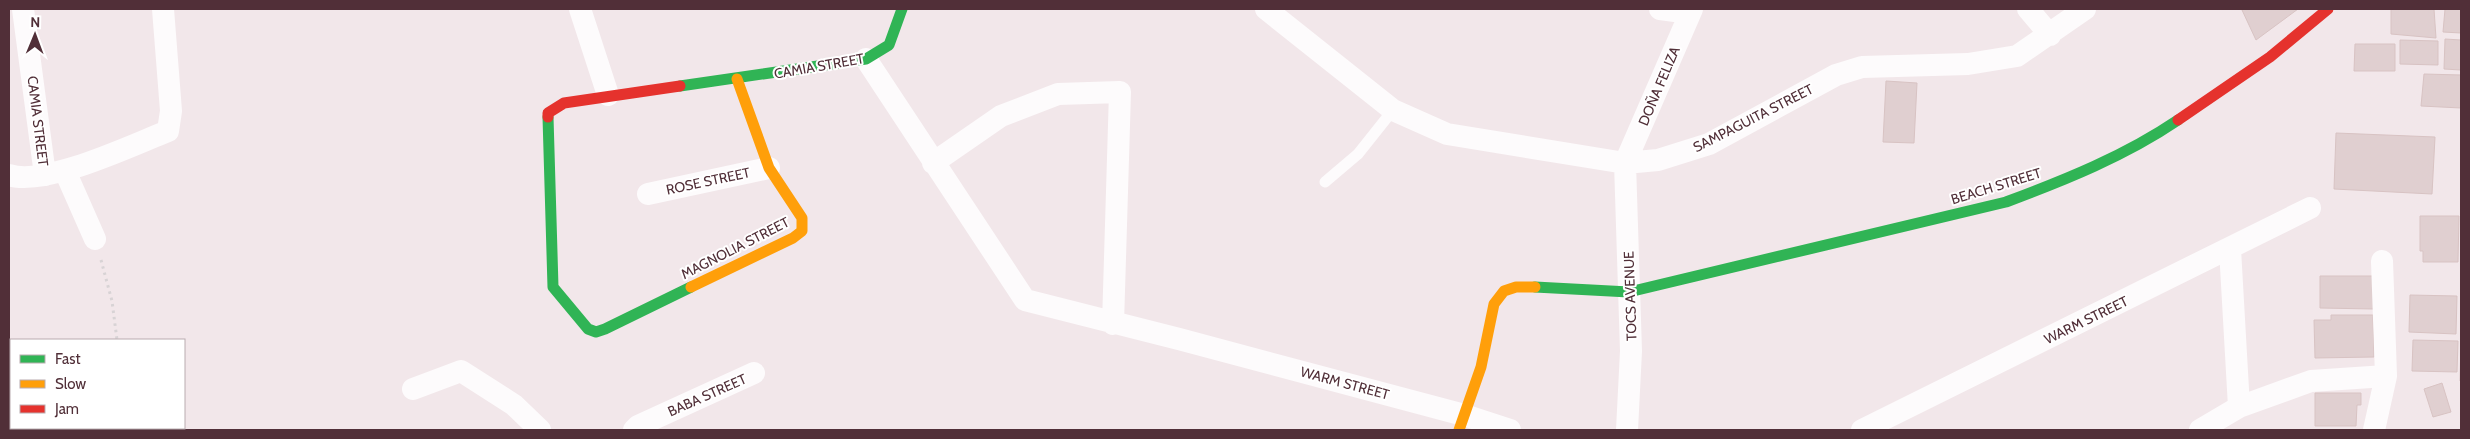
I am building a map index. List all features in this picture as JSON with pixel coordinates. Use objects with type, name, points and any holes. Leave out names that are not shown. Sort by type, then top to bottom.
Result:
[{"type":"street","name":"CAMIA STREET","points":[[23,9],[55,173],[95,239]]},
{"type":"street","points":[[9,175],[16,177],[55,173],[168,131],[171,111],[163,9]]},
{"type":"street","points":[[580,9],[589,30],[608,95]]},
{"type":"street","name":"CAMIA STREET","points":[[737,79],[866,59],[889,46],[902,9]]},
{"type":"street","name":"SAMPAGUITA STREET","points":[[1266,9],[1394,110],[1447,134],[1625,163],[1658,160],[1709,144],[1836,75],[1862,67],[1968,64],[2017,56],[2085,9]]},
{"type":"street","points":[[1660,9],[1691,11]]},
{"type":"street","points":[[2028,9],[2050,35]]},
{"type":"street","name":"BEACH STREET","points":[[1462,422],[1481,367],[1494,304],[1504,291],[1516,287],[1536,287],[1629,292],[2006,202],[2062,181],[2169,126],[2270,57],[2328,9]]},
{"type":"street","name":"DOÑA FELIZA","points":[[1625,163],[1691,11]]},
{"type":"street","name":"WARM STREET","points":[[866,59],[1025,300],[1113,324],[1179,338],[1462,422],[1510,430]]},
{"type":"street","name":"MAGNOLIA STREET","points":[[737,79],[769,168],[802,218],[802,231],[793,238],[596,332],[588,329],[553,287],[548,113],[564,103],[608,95],[737,79]]},
{"type":"street","points":[[933,163],[1001,116],[1058,94],[1120,92],[1113,324]]},
{"type":"street","name":"TOCS AVENUE","points":[[1625,163],[1631,360],[1627,430]]},
{"type":"street","name":"ROSE STREET","points":[[648,194],[769,168]]},
{"type":"street","name":"WARM STREET","points":[[1862,430],[2310,208]]},
{"type":"street","points":[[2230,249],[2239,407]]},
{"type":"street","points":[[2374,430],[2386,376],[2382,262]]},
{"type":"street","points":[[413,389],[461,371],[514,405],[540,430]]},
{"type":"street","name":"BABA STREET","points":[[634,430],[638,426],[754,373]]},
{"type":"street","points":[[2200,430],[2239,407],[2311,381],[2386,376]]},
{"type":"lane","points":[[1325,182],[1358,154],[1394,110]]},
{"type":"path","points":[[95,239],[112,301],[117,339]]},
{"type":"building","points":[[2298,9],[2256,40],[2242,10]]},
{"type":"building","points":[[2391,9],[2434,9],[2436,38],[2391,34]]},
{"type":"building","points":[[2445,9],[2461,9],[2461,33],[2443,32]]},
{"type":"building","points":[[2445,39],[2461,40],[2461,70],[2444,69]]},
{"type":"building","points":[[2400,40],[2438,41],[2438,65],[2400,64]]},
{"type":"building","points":[[2355,44],[2395,44],[2395,71],[2354,71]]},
{"type":"building","points":[[2424,74],[2461,75],[2461,108],[2421,106]]},
{"type":"building","points":[[1886,81],[1917,83],[1914,143],[1883,142]]},
{"type":"building","points":[[2336,133],[2435,137],[2432,194],[2334,189]]},
{"type":"building","points":[[2420,216],[2459,216],[2458,262],[2423,262],[2423,251],[2420,251]]},
{"type":"building","points":[[2320,276],[2374,276],[2374,309],[2320,308]]},
{"type":"building","points":[[2410,295],[2457,296],[2456,334],[2409,332]]},
{"type":"building","points":[[2331,315],[2373,315],[2374,357],[2315,358],[2314,320],[2331,320]]},
{"type":"building","points":[[2413,340],[2458,341],[2457,372],[2412,371]]},
{"type":"building","points":[[2461,342],[2461,381],[2460,381]]},
{"type":"building","points":[[2442,383],[2451,412],[2433,417],[2424,389]]},
{"type":"building","points":[[2315,393],[2361,393],[2361,405],[2357,405],[2356,426],[2315,426]]},
{"type":"traffic: fast","points":[[680,86],[866,59],[889,45],[902,9]]},
{"type":"traffic: fast","points":[[548,117],[553,287],[588,329],[596,332],[605,329],[691,287]]},
{"type":"traffic: fast","points":[[1535,287],[1629,292],[2006,202],[2116,156],[2178,120]]},
{"type":"traffic: slow","points":[[691,287],[793,238],[802,231],[802,218],[769,168],[737,79]]},
{"type":"traffic: slow","points":[[1459,430],[1481,367],[1494,304],[1504,291],[1516,287],[1535,287]]},
{"type":"traffic: jam","points":[[2178,120],[2270,57],[2328,9]]},
{"type":"traffic: jam","points":[[548,117],[548,113],[564,103],[680,86]]}]
